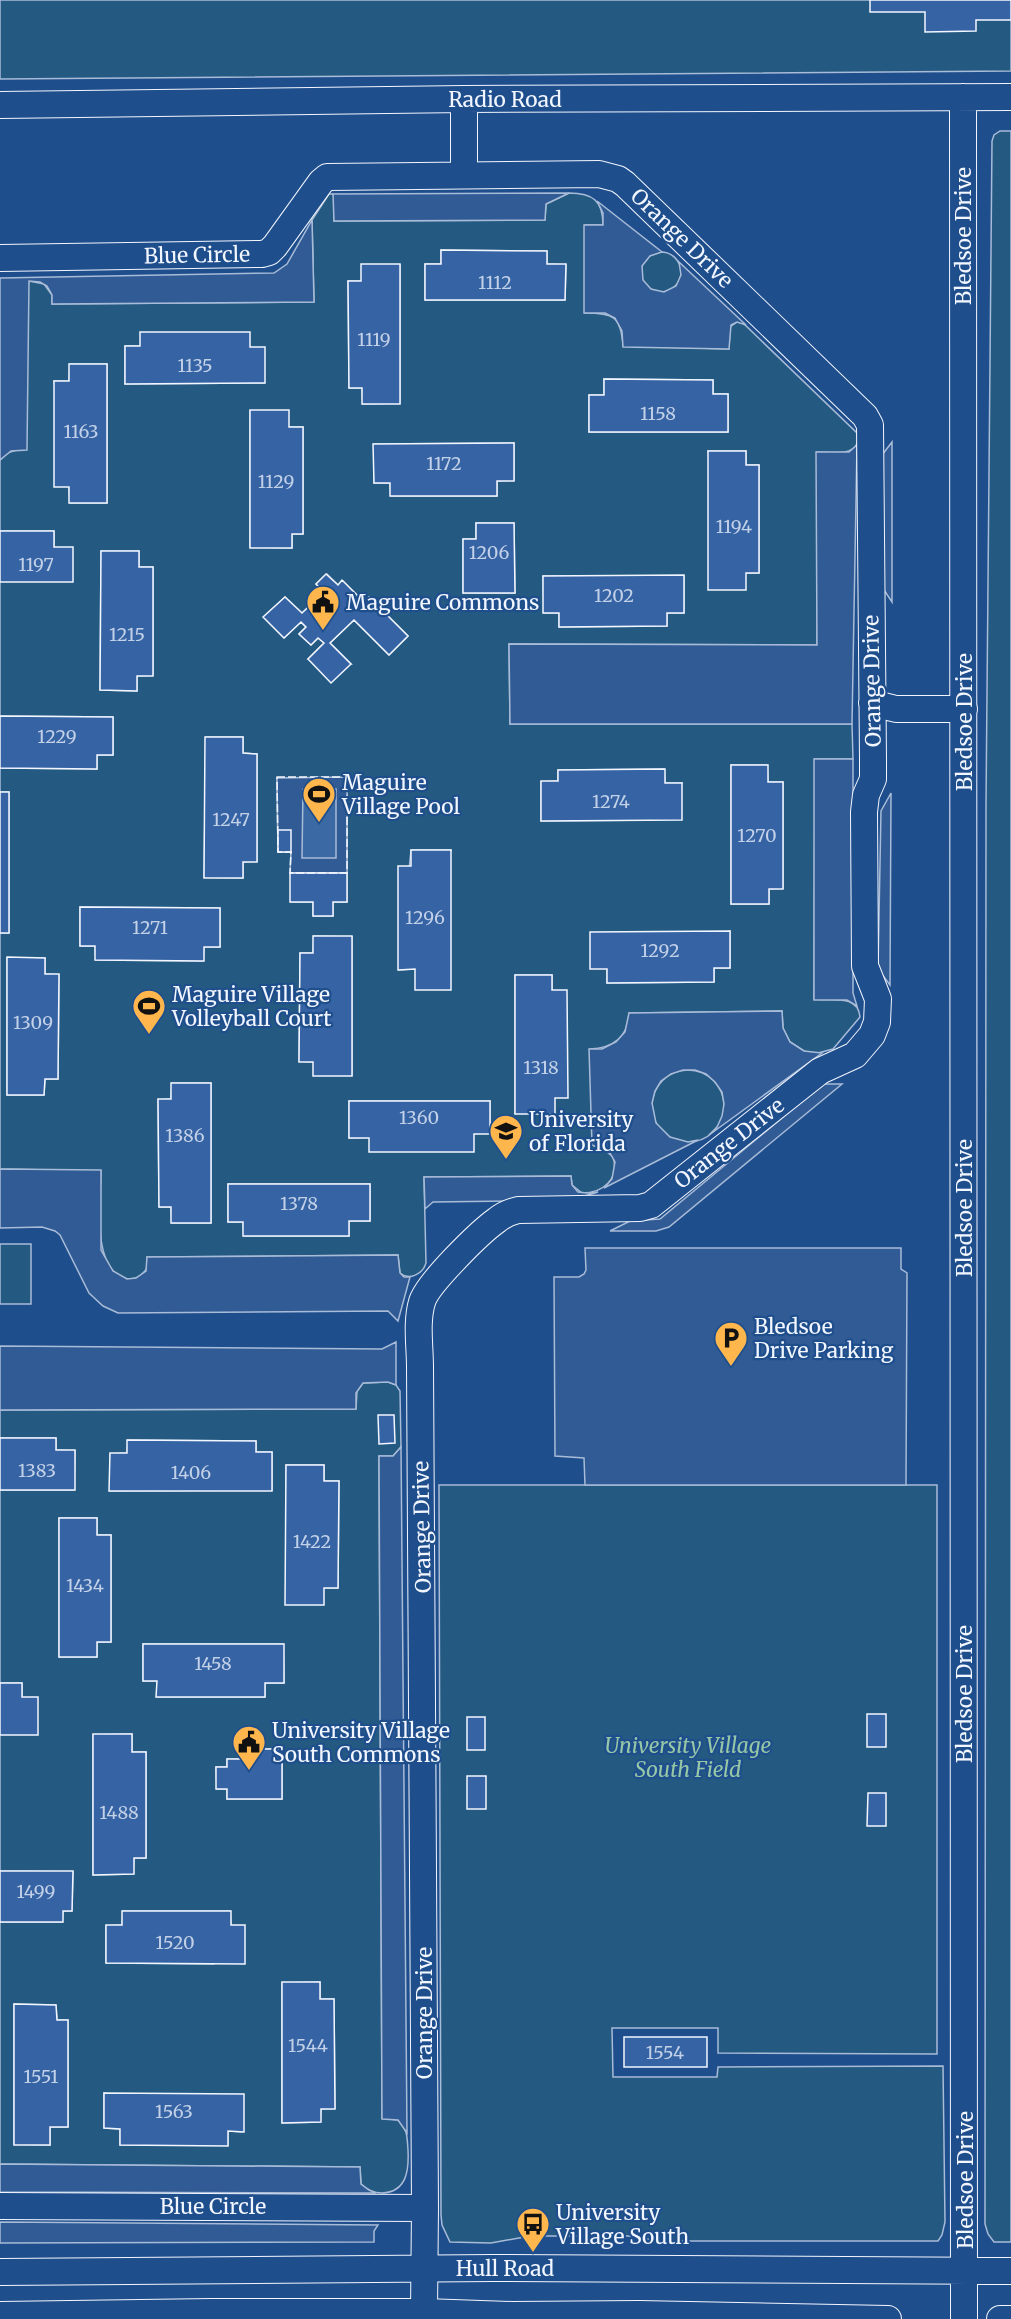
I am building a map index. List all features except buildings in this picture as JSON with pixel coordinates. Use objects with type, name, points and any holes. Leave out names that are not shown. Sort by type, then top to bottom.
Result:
[{"type":"street","name":"Bledsoe Drive","points":[[963,97],[964,2319]]},
{"type":"street","name":"Radio Road","points":[[0,105],[464,99],[1011,97]]},
{"type":"street","points":[[464,99],[464,175]]},
{"type":"street","name":"Orange Drive","points":[[424,2312],[420,1367],[422,1303],[426,1292],[435,1282],[482,1233],[507,1214],[518,1210],[640,1208],[651,1205],[820,1071],[850,1058],[868,1041],[877,1022],[878,999],[865,966],[864,812],[866,795],[873,779],[871,437],[870,425],[866,416],[618,179],[599,174],[464,175]]},
{"type":"street","name":"Blue Circle","points":[[0,258],[262,254],[269,252],[275,246],[327,177],[464,175]]},
{"type":"street","points":[[872,703],[896,709],[964,709]]},
{"type":"street","name":"Blue Circle","points":[[0,2206],[425,2208]]},
{"type":"street","name":"Hull Road","points":[[0,2272],[493,2268],[1011,2271]]},
{"type":"street","points":[[0,2315],[424,2312],[888,2319]]},
{"type":"street","points":[[1000,2319],[1011,2319]]},
{"type":"green space","points":[[0,0],[1011,0],[1011,71],[0,79]]},
{"type":"green space","points":[[1000,131],[1011,131],[1011,2242],[994,2242],[985,2224],[986,805],[992,141],[994,135]]},
{"type":"green space","points":[[569,193],[577,193],[590,197],[599,204],[603,225],[585,225],[585,313],[602,314],[614,318],[620,328],[623,346],[729,349],[730,327],[737,322],[743,323],[857,433],[858,441],[855,447],[845,452],[817,452],[817,645],[509,644],[510,724],[852,724],[853,759],[815,759],[814,999],[849,1002],[855,1005],[860,1017],[833,1049],[814,1054],[790,1042],[783,1028],[782,1011],[629,1013],[626,1029],[618,1040],[606,1046],[590,1049],[592,1145],[602,1148],[613,1157],[614,1172],[608,1183],[597,1190],[582,1193],[572,1185],[571,1176],[424,1177],[426,1263],[415,1275],[407,1276],[400,1273],[398,1255],[147,1257],[147,1268],[143,1273],[134,1278],[124,1278],[106,1261],[102,1247],[101,1171],[0,1169],[0,933],[9,933],[9,792],[0,792],[0,768],[97,769],[97,755],[113,755],[113,717],[0,716],[0,582],[54,547],[54,531],[0,531],[0,460],[7,453],[17,450],[19,333],[29,281],[44,284],[52,295],[52,304],[314,302],[312,220],[329,194],[334,196],[334,221],[545,220],[546,204]],"holes":[[[441,250],[547,251],[547,264],[566,265],[565,300],[425,300],[425,264],[441,264]],[[400,265],[400,403],[363,404],[362,388],[349,388],[348,281],[361,281]],[[125,346],[140,346],[265,383],[125,384]],[[70,364],[107,364],[107,503],[70,503],[54,381],[69,381]],[[604,379],[713,380],[713,394],[728,394],[728,432],[589,432],[589,395],[604,395]],[[250,411],[289,427],[303,427],[303,534],[292,534],[292,548],[250,547]],[[514,443],[514,480],[497,481],[497,496],[391,496],[390,483],[374,483],[374,444]],[[708,451],[746,451],[746,465],[759,465],[759,573],[746,573]],[[476,523],[514,523],[515,593],[463,593],[463,539],[476,539]],[[101,551],[139,551],[139,567],[153,567],[153,675],[137,676],[137,691],[100,690]],[[327,574],[338,585],[343,581],[364,602],[369,597],[408,636],[389,655],[354,620],[330,643],[351,664],[308,659],[324,643],[318,638],[311,645],[299,634],[306,627],[301,622],[284,638],[264,617],[285,597],[302,613],[324,592],[316,584]],[[543,576],[684,576],[684,613],[667,613],[667,626],[559,627],[559,613],[544,613]],[[206,737],[243,737],[243,753],[257,754],[257,861],[243,862],[243,878],[204,877]],[[731,765],[767,765],[768,782],[783,782],[783,888],[769,889],[769,904],[731,904]],[[664,769],[665,783],[682,783],[656,820],[541,821],[541,782],[558,781],[558,770]],[[277,778],[347,778],[347,902],[333,902],[333,916],[313,916],[313,902],[291,902],[291,852],[278,852]],[[411,850],[451,850],[415,969],[399,970]],[[80,907],[220,908],[220,947],[204,947],[203,961],[96,960],[95,946],[80,946]],[[730,931],[730,968],[714,968],[714,982],[607,983],[607,969]],[[314,936],[352,937],[352,1075],[313,1062],[299,1061],[300,953],[313,953]],[[7,958],[45,958],[45,974],[59,975],[58,1079],[45,1079],[44,1095],[7,1095]],[[515,975],[552,975],[552,990],[515,1114]],[[172,1083],[211,1083],[211,1223],[172,1223],[171,1207],[159,1207],[158,1100],[171,1099]],[[349,1101],[490,1101],[490,1133],[349,1138]],[[228,1184],[370,1184],[370,1221],[349,1221],[349,1236],[244,1236],[243,1222],[228,1222]]]},
{"type":"green space","points":[[661,252],[675,258],[681,272],[675,286],[661,292],[647,286],[641,272],[647,258]]},
{"type":"green space","points":[[688,1070],[708,1076],[718,1086],[724,1106],[718,1126],[708,1136],[688,1142],[668,1136],[658,1126],[652,1106],[658,1086],[668,1076]]},
{"type":"green space","points":[[0,1244],[31,1244],[31,1304],[0,1304]]},
{"type":"green space","points":[[388,1382],[396,1385],[400,1391],[401,1447],[393,1456],[379,1456],[382,2118],[398,2120],[405,2130],[408,2158],[405,2179],[397,2189],[382,2193],[370,2191],[361,2184],[360,2167],[0,2164],[0,1922],[62,1922],[63,1911],[72,1911],[73,1872],[0,1871],[0,1735],[22,1697],[22,1683],[0,1683],[0,1490],[74,1490],[75,1451],[56,1450],[56,1438],[0,1438],[0,1410],[356,1409],[357,1391],[363,1383]],"holes":[[[128,1440],[256,1441],[256,1452],[272,1452],[272,1490],[110,1491],[110,1454],[127,1453]],[[286,1465],[324,1465],[324,1481],[339,1481],[338,1588],[324,1588],[286,1604]],[[59,1518],[97,1518],[97,1535],[111,1535],[111,1642],[97,1642],[97,1657],[59,1657]],[[143,1644],[283,1644],[284,1683],[265,1683],[265,1697],[157,1697],[157,1681],[143,1681]],[[132,1734],[132,1752],[146,1752],[146,1858],[134,1858],[133,1874],[93,1875],[93,1735]],[[244,1749],[282,1749],[282,1799],[227,1799],[227,1789],[217,1789],[216,1767],[227,1767],[227,1759],[244,1759]],[[123,1911],[230,1911],[231,1925],[214,1964],[106,1963],[106,1926],[122,1925]],[[320,1982],[320,1999],[334,1999],[335,2108],[321,2109],[320,2122],[282,2123],[282,1983]],[[14,2004],[56,2005],[57,2020],[68,2020],[68,2127],[50,2127],[50,2145],[14,2144]],[[104,2093],[243,2132],[228,2131],[228,2145],[120,2145],[120,2129],[104,2128]]]},
{"type":"green space","name":"University Village South Field","points":[[439,1485],[937,1485],[937,2054],[718,2053],[718,2028],[612,2028],[613,2077],[717,2077],[718,2067],[943,2066],[945,2222],[938,2241],[660,2241],[629,2236],[530,2236],[491,2243],[450,2242],[442,2225],[441,2215]]},
{"type":"shaded area","points":[[569,193],[546,204],[545,220],[334,221],[333,194]]},
{"type":"shaded area","points":[[597,201],[662,252],[650,256],[642,266],[643,280],[651,289],[664,292],[676,286],[681,275],[679,262],[746,325],[737,322],[731,325],[729,349],[623,347],[622,331],[615,318],[605,313],[584,313],[584,225],[603,225],[603,213]]},
{"type":"shaded area","points":[[312,220],[314,302],[52,304],[52,295],[47,286],[40,282],[29,281],[27,450],[11,451],[0,460],[0,278],[274,273],[287,264]]},
{"type":"shaded area","points":[[892,442],[892,602],[882,587],[882,455]]},
{"type":"shaded area","points":[[857,445],[852,724],[510,724],[509,644],[817,645],[816,452],[849,452]]},
{"type":"shaded area","points":[[814,759],[853,759],[853,993],[857,1006],[847,1000],[814,1000]]},
{"type":"shaded area","points":[[347,777],[347,873],[290,873],[291,852],[278,852],[277,778]]},
{"type":"shaded area","name":"Maguire Village Pool","points":[[303,789],[336,789],[336,858],[302,858]]},
{"type":"shaded area","points":[[891,793],[890,985],[878,969],[881,811]]},
{"type":"shaded area","points":[[782,1011],[783,1028],[790,1042],[804,1051],[822,1053],[709,1135],[717,1127],[722,1116],[724,1104],[722,1092],[706,1074],[695,1070],[683,1070],[671,1074],[661,1081],[655,1091],[652,1103],[656,1123],[670,1137],[688,1142],[698,1140],[604,1188],[612,1179],[615,1162],[610,1153],[592,1145],[589,1049],[602,1049],[616,1042],[625,1032],[629,1013]]},
{"type":"shaded area","points":[[823,1084],[842,1084],[669,1227],[656,1231],[610,1231],[630,1221],[660,1219]]},
{"type":"shaded area","points":[[0,1169],[101,1170],[101,1250],[113,1271],[127,1279],[136,1278],[146,1271],[147,1257],[398,1255],[400,1273],[404,1277],[410,1277],[398,1321],[388,1311],[118,1313],[103,1306],[89,1293],[60,1235],[55,1231],[42,1227],[0,1228]]},
{"type":"shaded area","points":[[571,1176],[572,1185],[578,1192],[598,1192],[571,1200],[433,1202],[425,1209],[424,1177]]},
{"type":"shaded area","name":"Bledsoe Drive Parking","points":[[585,1248],[901,1248],[901,1269],[907,1273],[906,1485],[585,1485],[584,1458],[555,1456],[554,1277],[579,1277],[584,1274],[586,1270]]},
{"type":"shaded area","points":[[396,1342],[396,1385],[388,1382],[363,1383],[356,1393],[356,1409],[0,1410],[0,1346],[382,1349]]},
{"type":"shaded area","points":[[401,1447],[407,2133],[398,2120],[382,2119],[379,1456],[393,1456]]},
{"type":"shaded area","points":[[0,2164],[360,2167],[361,2184],[376,2193],[0,2192]]},
{"type":"shaded area","points":[[0,2222],[378,2225],[374,2231],[374,2242],[0,2243]]},
{"type":"fence","points":[[277,777],[347,777],[347,873],[290,873],[291,852],[278,852],[277,777]]},
{"type":"place","name":"Maguire Commons","points":[[323,631]]},
{"type":"place","name":"Maguire Village Pool","points":[[319,823]]},
{"type":"place","name":"Maguire Village Volleyball Court","points":[[149,1035]]},
{"type":"place","name":"University of Florida","points":[[506,1160]]},
{"type":"place","name":"Bledsoe Drive Parking","points":[[731,1367]]},
{"type":"place","name":"University Village South Commons","points":[[249,1771]]},
{"type":"place","name":"University Village South","points":[[533,2253]]}]
